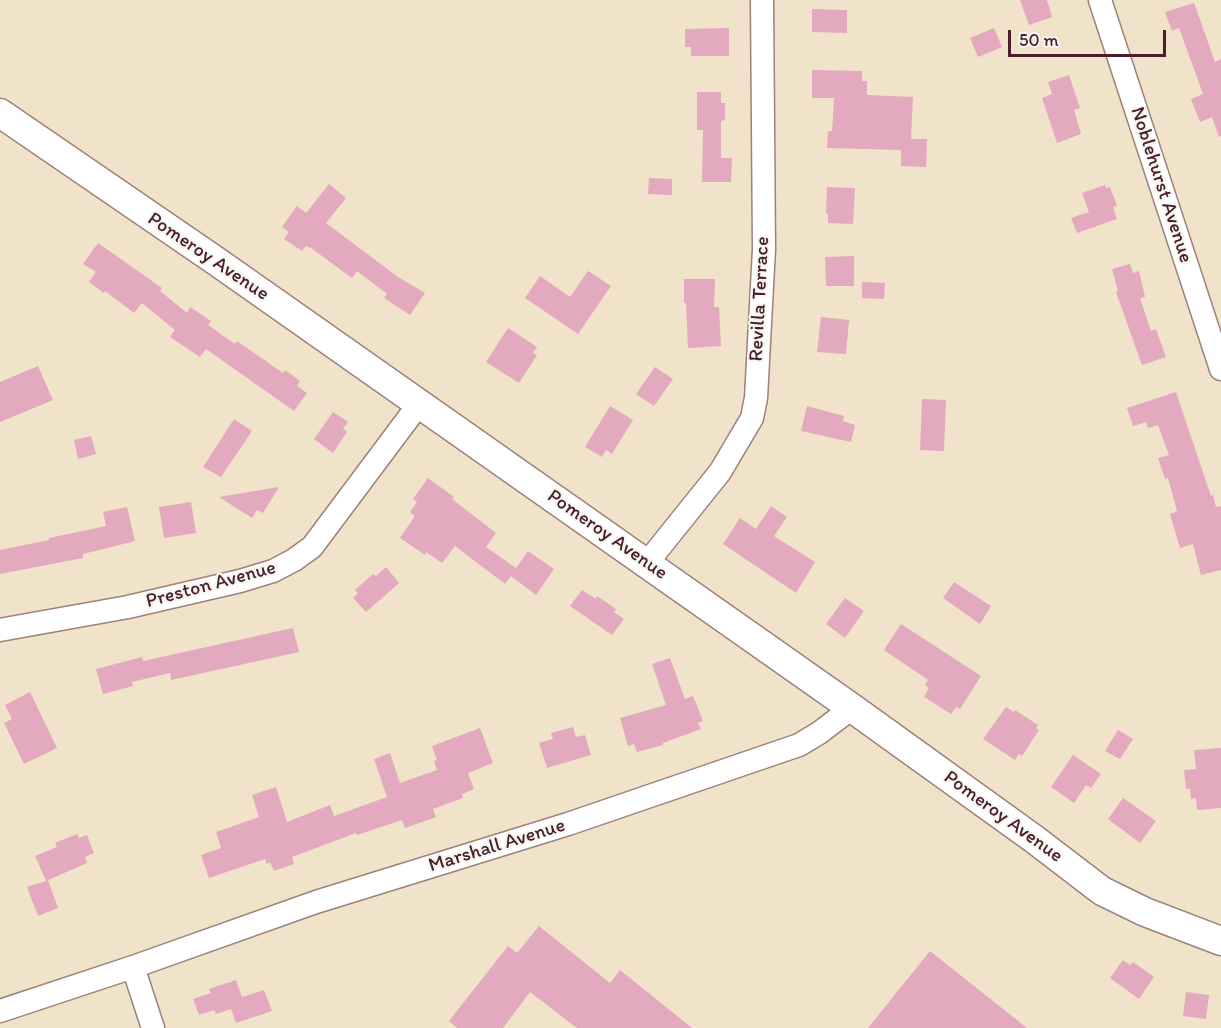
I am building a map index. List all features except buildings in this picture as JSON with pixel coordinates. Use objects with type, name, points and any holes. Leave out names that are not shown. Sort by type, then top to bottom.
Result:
[{"type":"street","name":"Revilla Terrace","points":[[647,563],[720,472],[752,418],[756,398],[764,249],[762,0]]},
{"type":"street","name":"Noblehurst Avenue","points":[[1100,0],[1221,369]]},
{"type":"street","name":"Pomeroy Avenue","points":[[0,113],[216,261],[647,563],[1034,839],[1102,891],[1145,912],[1221,941]]},
{"type":"street","name":"Preston Avenue","points":[[0,630],[128,607],[240,581],[273,571],[294,560],[312,547],[420,404]]},
{"type":"street","name":"Marshall Avenue","points":[[0,1011],[316,902],[568,824],[799,745],[852,708]]},
{"type":"street","points":[[133,967],[153,1028]]}]
